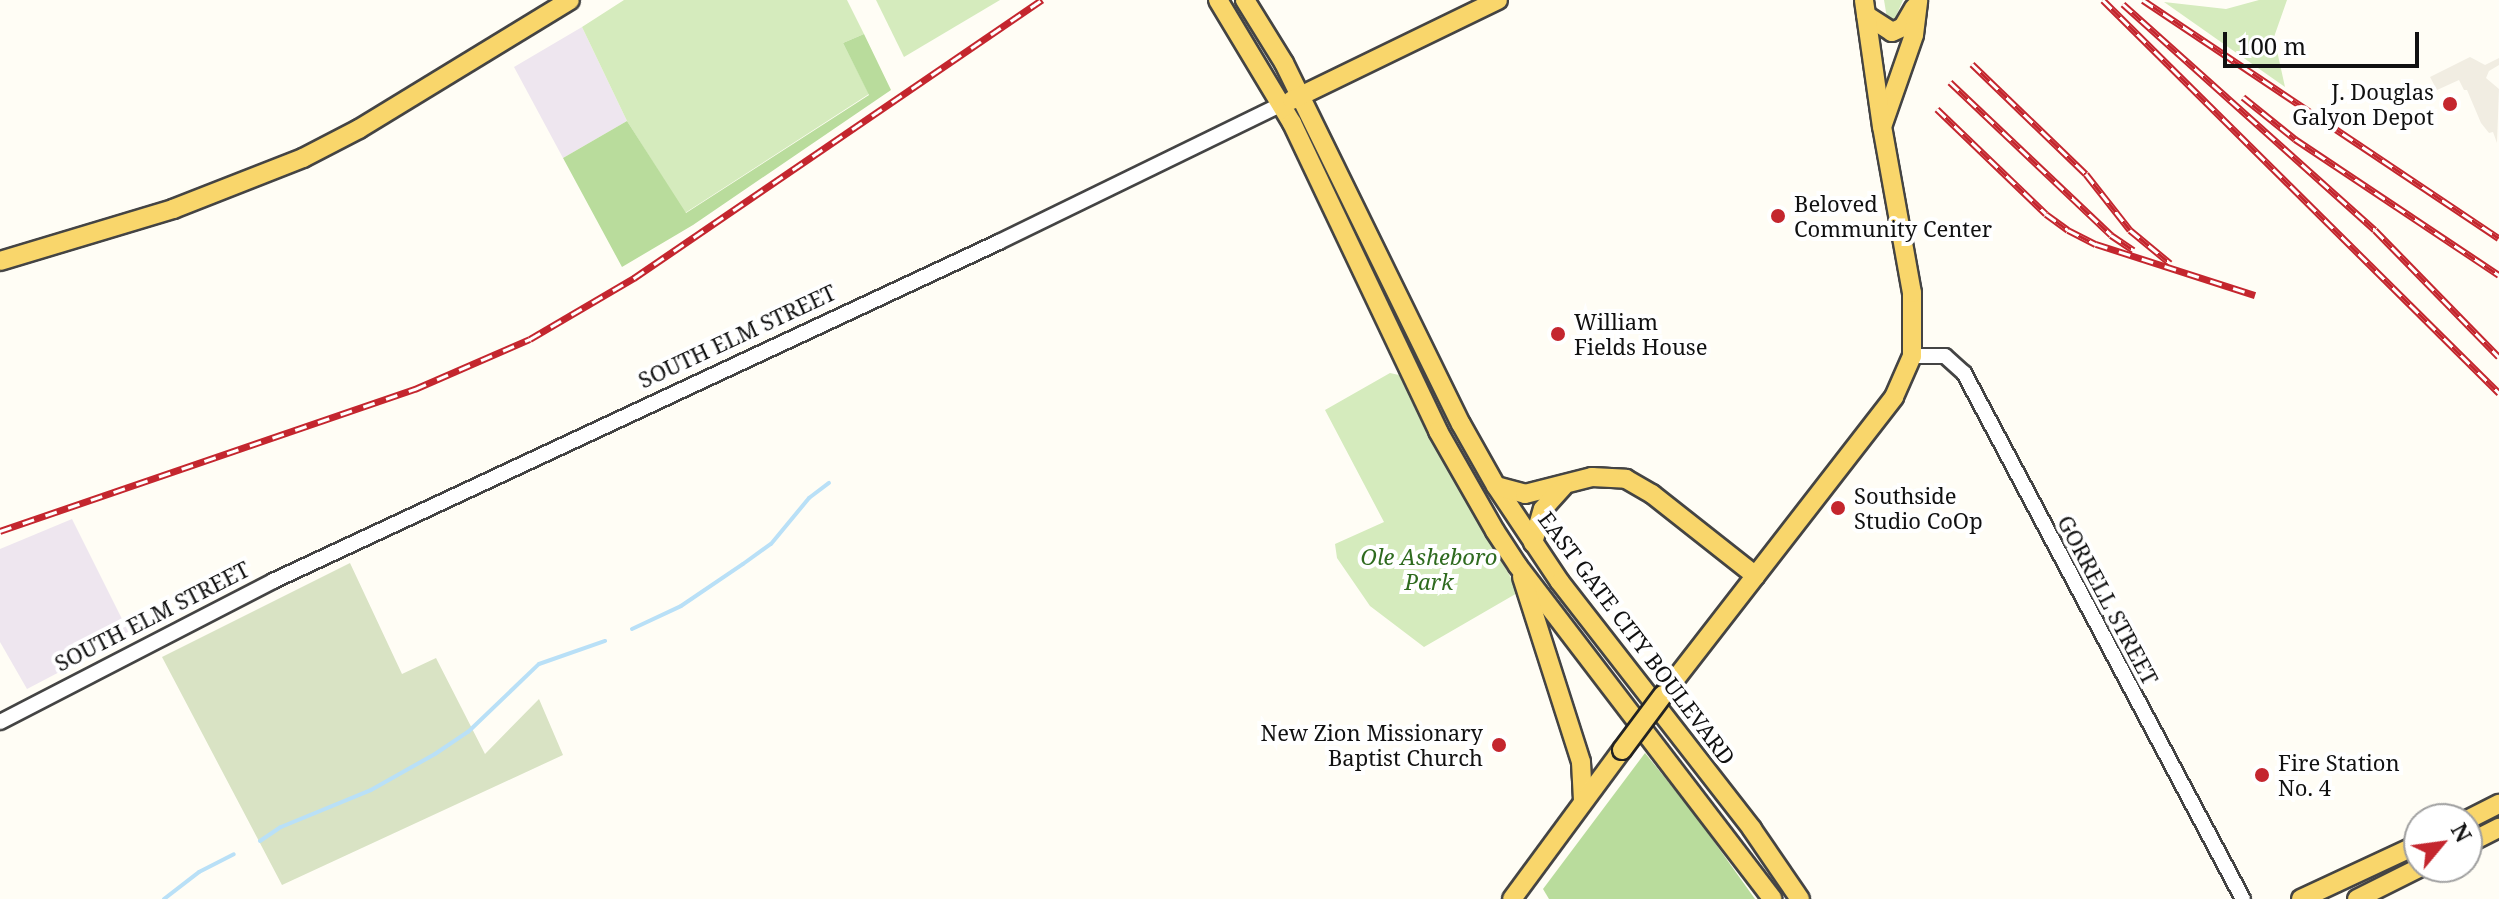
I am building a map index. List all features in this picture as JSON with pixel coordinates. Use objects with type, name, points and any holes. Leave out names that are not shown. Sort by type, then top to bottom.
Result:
[{"type":"main road","points":[[0,261],[173,209],[303,158],[359,129],[570,0]]},
{"type":"main road","points":[[1218,0],[1282,104],[1324,184],[1438,431],[1518,566],[1734,843],[1773,899]]},
{"type":"main road","name":"EAST GATE CITY BOULEVARD","points":[[1245,0],[1301,96],[1461,424],[1496,486],[1533,543],[1752,829],[1800,899]]},
{"type":"main road","name":"SOUTH ELM STREET","points":[[1282,104],[1498,0]]},
{"type":"main road","points":[[1865,7],[1884,30],[1897,31],[1918,1]]},
{"type":"main road","points":[[1882,127],[1914,35],[1918,1]]},
{"type":"main road","points":[[1512,899],[1663,695],[1894,397],[1912,356],[1912,293],[1882,127],[1865,7]]},
{"type":"main road","points":[[1496,486],[1525,494],[1563,487],[1592,477],[1626,479],[1652,494],[1756,576]]},
{"type":"main road","points":[[1533,543],[1543,509],[1563,487]]},
{"type":"main road","points":[[1518,566],[1581,762],[1583,801]]},
{"type":"main road","points":[[2301,899],[2403,851]]},
{"type":"main road","points":[[2357,899],[2403,876]]},
{"type":"street","name":"SOUTH ELM STREET","points":[[0,722],[286,574],[999,242],[1282,104]]},
{"type":"street","name":"GORRELL STREET","points":[[1912,356],[1945,356],[1964,373],[2243,899]]},
{"type":"shaded area","points":[[582,27],[627,121],[563,158],[514,67]]},
{"type":"shaded area","points":[[2470,57],[2485,65],[2499,58],[2499,65],[2489,71],[2486,78],[2499,89],[2497,143],[2493,132],[2489,133],[2481,123],[2467,90],[2459,80],[2437,90],[2430,77]]},
{"type":"shaded area","points":[[72,519],[130,635],[27,689],[0,642],[0,549]]},
{"type":"green space","points":[[624,0],[847,0],[864,34],[843,43],[869,94],[685,213],[627,121],[582,27]]},
{"type":"green space","points":[[876,0],[1000,0],[904,57]]},
{"type":"green space","points":[[1884,0],[1903,0],[1894,21],[1887,18]]},
{"type":"green space","points":[[2259,0],[2287,0],[2274,37],[2285,87],[2164,2],[2226,9]]},
{"type":"green space","points":[[864,34],[891,90],[693,225],[622,267],[563,158],[627,121],[686,213],[869,95],[843,43]]},
{"type":"green space","name":"Ole Asheboro Park","points":[[1390,373],[1399,375],[1406,382],[1441,454],[1519,592],[1424,647],[1370,606],[1337,558],[1335,544],[1384,522],[1325,410]]},
{"type":"green space","points":[[350,563],[402,674],[436,658],[485,754],[539,699],[563,755],[282,885],[162,657]]},
{"type":"green space","points":[[1645,753],[1695,815],[1755,899],[1549,899],[1543,889]]},
{"type":"waterway","points":[[632,629],[681,606],[771,544],[809,498],[829,483]]},
{"type":"waterway","points":[[260,841],[281,827],[371,790],[435,754],[468,732],[539,664],[605,641]]},
{"type":"waterway","points":[[164,899],[199,872],[234,854]]},
{"type":"railway","points":[[0,531],[415,389],[530,339],[634,278],[1042,0]]},
{"type":"railway","points":[[2103,0],[2499,393]]},
{"type":"railway","points":[[2143,0],[2499,238]]},
{"type":"railway","points":[[2123,4],[2375,230],[2499,357]]},
{"type":"railway","points":[[1972,64],[2086,174],[2130,230],[2170,263]]},
{"type":"railway","points":[[1950,82],[2111,235],[2133,250]]},
{"type":"railway","points":[[2243,97],[2295,139],[2499,275]]},
{"type":"railway","points":[[1937,109],[2046,214],[2068,230],[2096,244],[2255,295]]},
{"type":"place","name":"J. Douglas Galyon Depot","points":[[2450,104]]},
{"type":"place","name":"Beloved Community Center","points":[[1778,216]]},
{"type":"place","name":"William Fields House","points":[[1558,334]]},
{"type":"place","name":"Southside Studio CoOp","points":[[1838,508]]},
{"type":"place","name":"New Zion Missionary Baptist Church","points":[[1499,745]]},
{"type":"place","name":"Fire Station No. 4","points":[[2262,775]]}]
